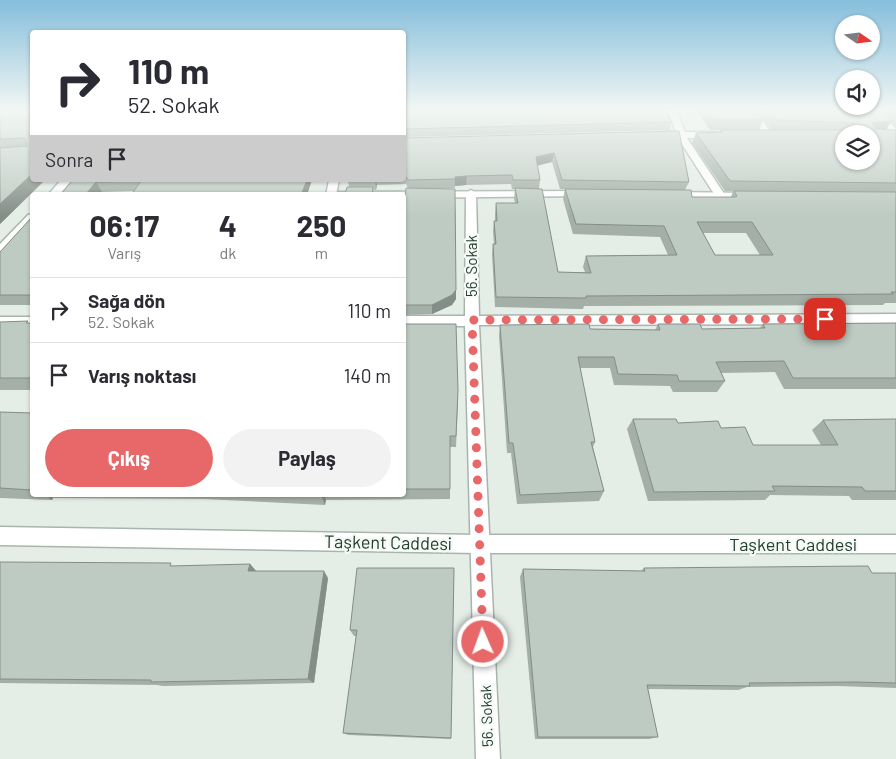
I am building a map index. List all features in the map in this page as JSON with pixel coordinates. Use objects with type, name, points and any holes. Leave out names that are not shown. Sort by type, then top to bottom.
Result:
[{"type":"street","points":[[689,145],[720,195]]},
{"type":"street","points":[[56,192],[65,182]]},
{"type":"street","name":"56. Sokak","points":[[471,193],[472,320],[478,544],[488,759]]},
{"type":"street","points":[[406,194],[590,194]]},
{"type":"street","points":[[660,195],[758,196]]},
{"type":"street","points":[[0,251],[30,219]]},
{"type":"street","points":[[406,321],[896,319]]},
{"type":"street","points":[[0,322],[30,322]]},
{"type":"street","name":"Taşkent Caddesi","points":[[0,536],[478,544],[896,544]]},
{"type":"building","points":[[30,145],[30,176],[0,204],[0,148]]},
{"type":"building","points":[[406,145],[682,145],[689,182],[562,180],[554,153],[536,157],[540,180],[513,180],[512,175],[408,180],[406,177]]},
{"type":"building","points":[[705,145],[835,145],[835,170],[880,170],[880,145],[896,145],[896,183],[730,181]]},
{"type":"building","points":[[71,182],[96,182],[88,192],[63,192]]},
{"type":"building","points":[[140,182],[306,182],[302,192],[133,192]]},
{"type":"building","points":[[347,187],[373,187],[372,192],[346,192]]},
{"type":"building","points":[[406,188],[455,189],[456,290],[452,295],[432,305],[406,305]]},
{"type":"building","points":[[515,188],[542,189],[558,272],[591,273],[586,256],[677,255],[664,226],[576,224],[565,189],[691,190],[692,197],[735,197],[737,196],[734,191],[896,192],[896,292],[891,292],[893,294],[586,296],[586,298],[496,297],[493,244],[496,244],[494,221],[497,221],[496,203],[518,203]],"holes":[[[697,222],[752,222],[773,255],[715,255]]]},
{"type":"building","points":[[30,219],[30,295],[0,295],[0,252]]},
{"type":"building","points":[[28,321],[26,323],[30,323],[30,378],[0,378],[0,322]]},
{"type":"building","points":[[896,323],[896,378],[793,378],[784,361],[716,362],[725,381],[679,381],[677,375],[618,374],[614,357],[578,357],[595,442],[591,442],[604,491],[520,495],[513,443],[509,443],[500,325],[589,324],[590,329],[660,330],[658,324],[700,324],[702,329],[765,328],[763,324]]},
{"type":"building","points":[[406,324],[456,324],[458,390],[456,436],[450,436],[450,489],[406,489]]},
{"type":"building","points":[[0,412],[30,413],[30,490],[0,488]]},
{"type":"building","points":[[633,419],[676,419],[678,423],[718,421],[721,428],[745,427],[753,445],[838,445],[823,420],[896,419],[896,491],[865,491],[862,487],[772,486],[775,491],[654,492]]},
{"type":"building","points":[[0,562],[171,563],[170,566],[250,564],[248,571],[324,571],[308,679],[151,682],[151,680],[0,679]]},
{"type":"building","points":[[868,566],[872,573],[896,573],[896,683],[749,683],[750,686],[647,685],[658,737],[538,737],[523,569],[645,571],[644,568]]},
{"type":"building","points":[[357,568],[454,568],[451,738],[343,733],[357,630],[350,630]]},
{"type":"route","points":[[483,642],[478,544],[472,320],[825,319]]}]
